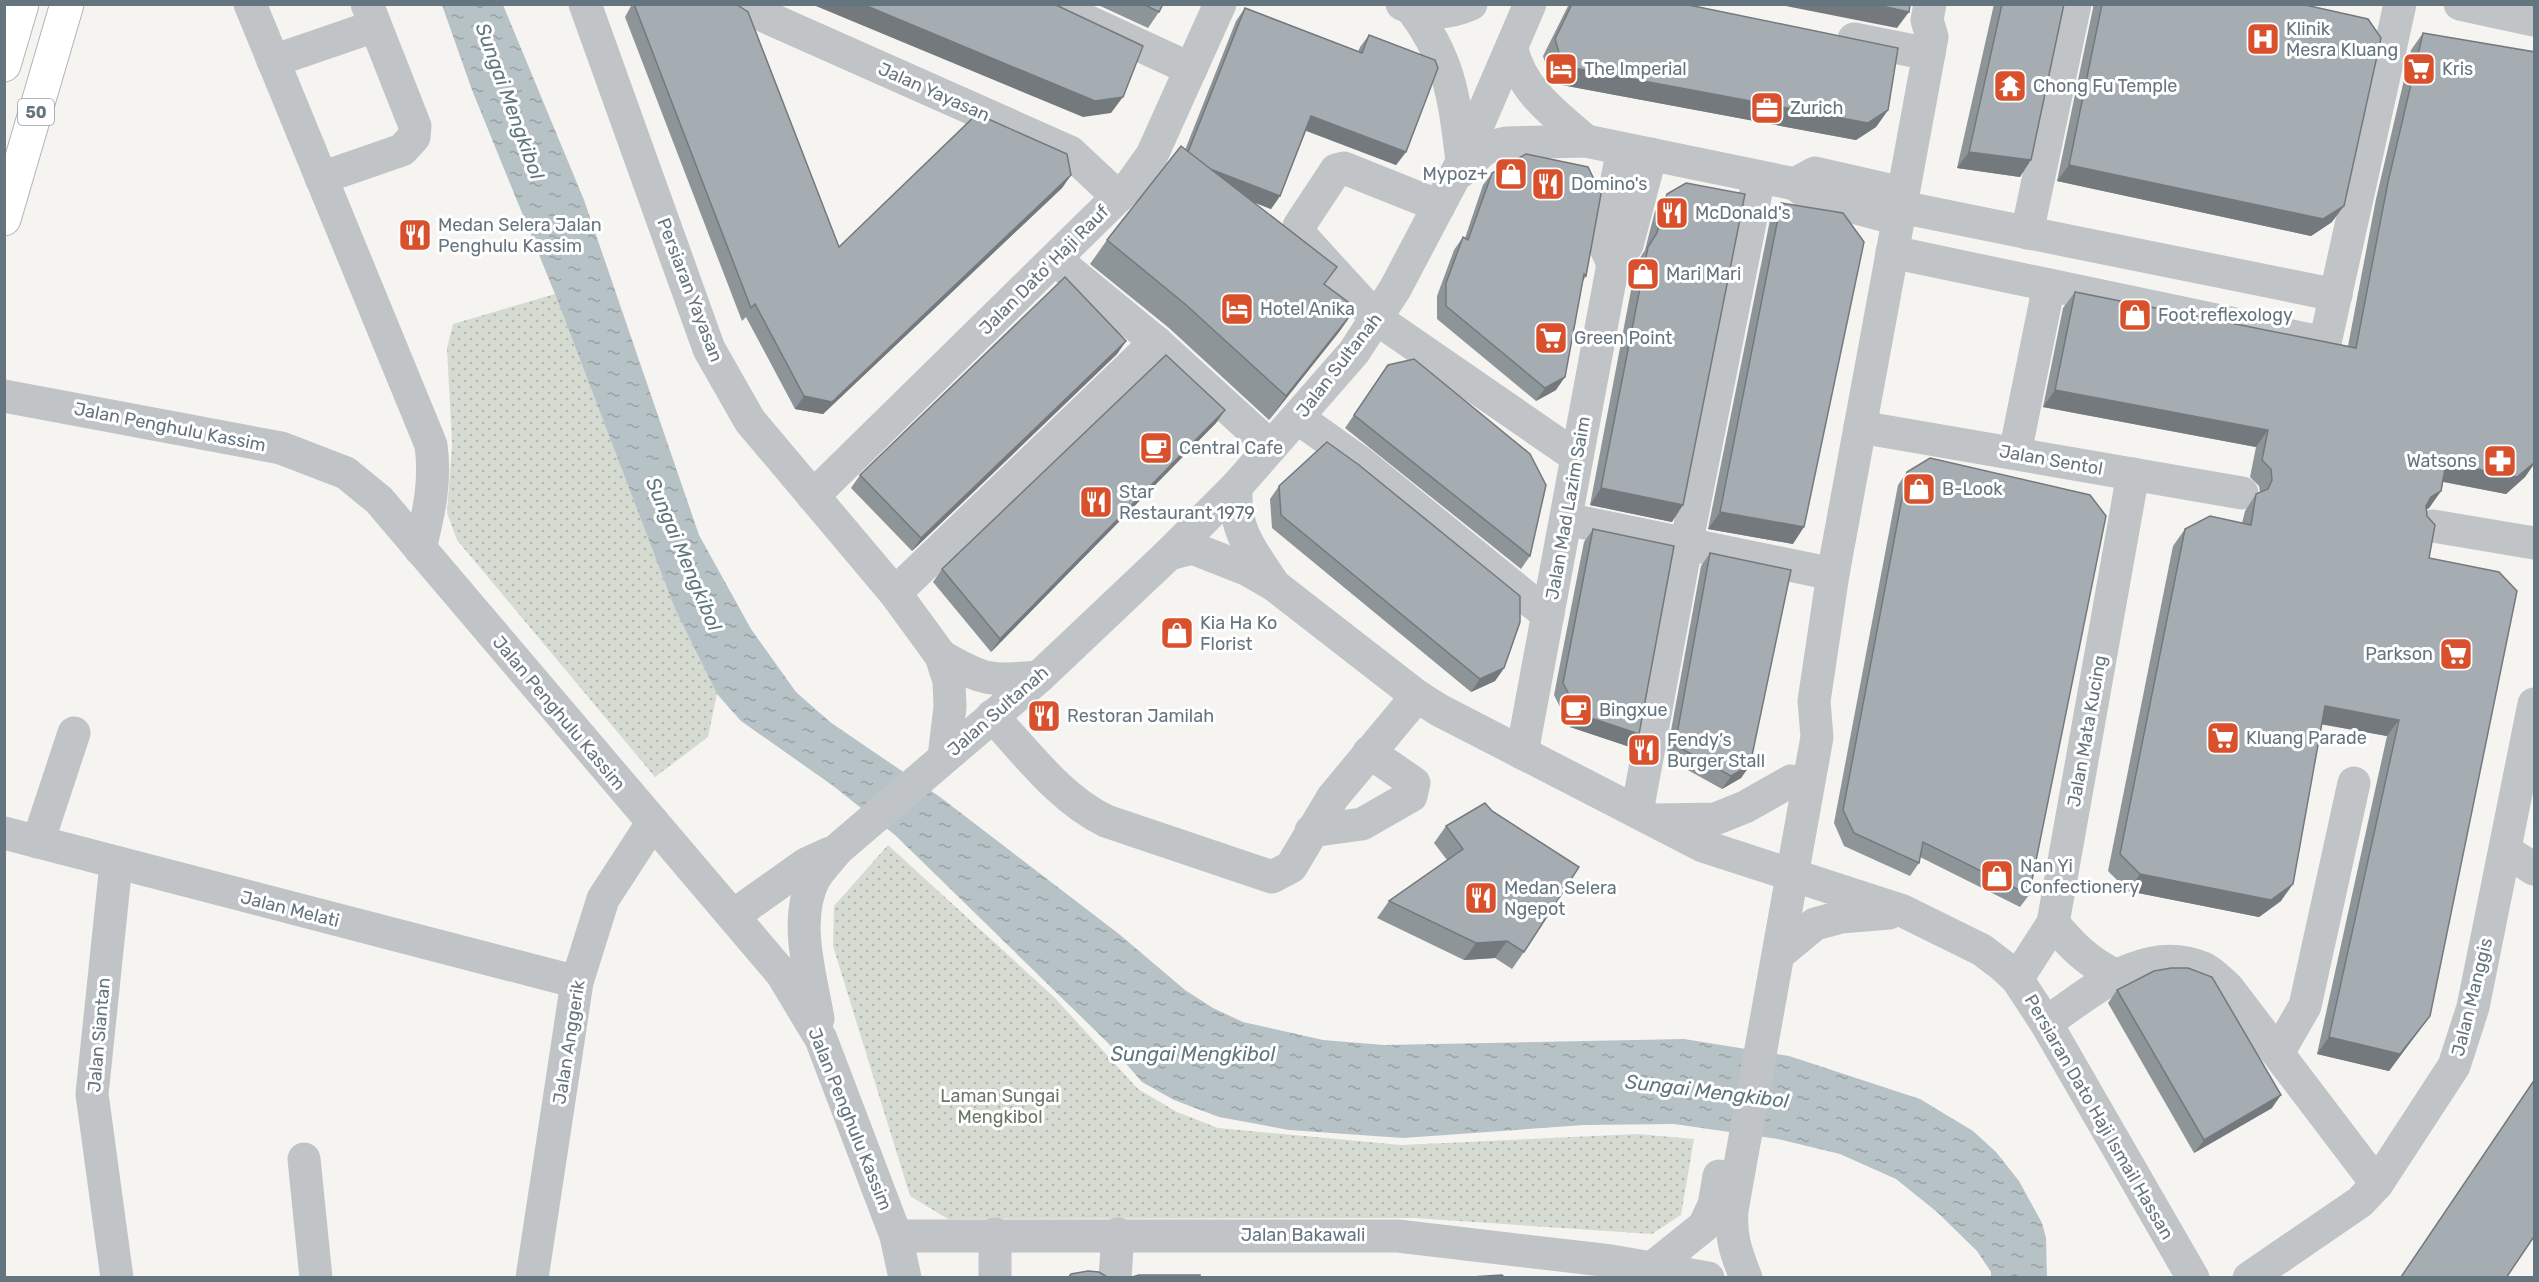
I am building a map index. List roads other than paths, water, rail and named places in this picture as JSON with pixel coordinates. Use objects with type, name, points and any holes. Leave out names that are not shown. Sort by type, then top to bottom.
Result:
[{"type":"highway","points":[[4,65],[22,4]]},
{"type":"highway","name":"50","points":[[4,219],[67,4]]},
{"type":"street","points":[[250,4],[431,445],[435,471],[433,500],[420,549]]},
{"type":"street","name":"Persiaran Yayasan","points":[[585,4],[709,349],[750,421],[894,593],[940,656],[949,681],[950,698],[945,757]]},
{"type":"street","name":"Jalan Yayasan","points":[[737,4],[1070,152],[1118,197]]},
{"type":"street","points":[[1050,4],[1191,69]]},
{"type":"street","name":"Jalan Dato' Haji Rauf","points":[[813,496],[1118,197],[1152,155],[1220,4]]},
{"type":"street","points":[[1407,7],[1455,12],[1471,4]]},
{"type":"street","name":"Jalan Sultanah","points":[[821,1039],[804,931],[807,903],[814,879],[838,849],[1039,677],[1169,554],[1236,487],[1353,352],[1377,318],[1451,183],[1530,4]]},
{"type":"street","points":[[1784,873],[1817,737],[1814,701],[1833,574],[1931,45],[1927,20],[1930,4]]},
{"type":"street","points":[[1931,45],[1945,21],[1949,4]]},
{"type":"street","points":[[2027,233],[2075,4]]},
{"type":"street","points":[[1892,252],[2325,343],[2400,4]]},
{"type":"street","points":[[2460,4],[2535,20]]},
{"type":"street","points":[[1407,7],[1433,37],[1446,68],[1455,106],[1451,183]]},
{"type":"street","points":[[273,61],[371,15],[415,126],[414,137],[402,150],[321,178]]},
{"type":"street","points":[[1826,34],[1931,45]]},
{"type":"street","points":[[1512,49],[1515,65],[1531,89],[1545,106],[1586,141]]},
{"type":"street","points":[[1451,183],[1485,148],[1506,143],[1586,141],[1795,184],[1815,173],[1901,206],[2336,295]]},
{"type":"street","name":"Jalan Mad Lazim Saim","points":[[1522,753],[1613,264],[1604,244],[1637,152]]},
{"type":"street","points":[[1451,183],[1344,168],[1336,170],[1299,226],[1303,237],[1377,318],[1577,457]]},
{"type":"street","points":[[1759,177],[1686,546],[1646,816],[1715,819],[1745,807],[1791,781]]},
{"type":"street","points":[[1056,260],[1156,342],[1272,447]]},
{"type":"street","points":[[2015,453],[2049,285]]},
{"type":"street","points":[[894,593],[1156,342]]},
{"type":"street","name":"Jalan Penghulu Kassim","points":[[4,396],[281,448],[346,473],[379,500],[782,974],[821,1039],[896,1236],[905,1278]]},
{"type":"street","points":[[1298,418],[1361,463],[1548,615]]},
{"type":"street","name":"Jalan Sentol","points":[[1860,427],[2242,493]]},
{"type":"street","name":"Jalan Mata Kucing","points":[[2017,979],[2053,923],[2133,474]]},
{"type":"street","points":[[1236,487],[1234,513],[1240,531],[1274,585]]},
{"type":"street","points":[[1566,519],[1686,546],[1833,574]]},
{"type":"street","points":[[2433,526],[2535,543]]},
{"type":"street","points":[[1169,554],[1192,548],[1248,570],[1274,585]]},
{"type":"street","name":"Persiaran Dato Haji Ismail Hassan","points":[[1274,585],[1417,696],[1522,753],[1703,846],[1903,911],[1982,950],[2017,979],[2046,1023],[2193,1278]]},
{"type":"street","name":"Persiaran Yayasan","points":[[940,656],[976,677],[1000,680],[1039,677]]},
{"type":"street","points":[[992,716],[1070,799],[1087,812],[1106,821],[1272,877],[1291,867],[1333,797],[1417,696]]},
{"type":"street","points":[[1746,1278],[1731,1239],[1723,1207],[1771,962],[1784,873],[1791,781],[1800,731],[1814,701]]},
{"type":"street","name":"Jalan Manggis","points":[[2249,1278],[2360,1202],[2378,1184],[2454,1066],[2473,1007],[2506,851],[2524,823],[2535,704]]},
{"type":"street","points":[[38,842],[74,734]]},
{"type":"street","points":[[1311,831],[1362,824],[1411,796],[1414,783],[1369,752]]},
{"type":"street","points":[[2278,1053],[2305,1006],[2354,783]]},
{"type":"street","name":"Jalan Anggerik","points":[[532,1278],[577,982],[603,899],[652,822]]},
{"type":"street","name":"Jalan Melati","points":[[4,832],[116,864],[577,982]]},
{"type":"street","name":"Jalan Sultanah","points":[[734,915],[806,864],[838,849]]},
{"type":"street","points":[[2506,851],[2535,869]]},
{"type":"street","name":"Jalan Siantan","points":[[116,864],[92,1094],[117,1278]]},
{"type":"street","points":[[1771,962],[1815,924],[1840,917],[1903,911]]},
{"type":"street","points":[[2053,923],[2069,942],[2096,966],[2115,975]]},
{"type":"street","points":[[2046,1023],[2115,975],[2159,963],[2180,962],[2205,969],[2228,988],[2378,1184]]},
{"type":"street","points":[[304,1159],[316,1278]]},
{"type":"street","points":[[1653,1267],[1704,1226],[1723,1207]]},
{"type":"street","points":[[995,1234],[995,1278]]},
{"type":"street","name":"Jalan Bakawali","points":[[896,1236],[995,1234],[1398,1236],[1547,1265],[1611,1269],[1653,1267],[1693,1276]]},
{"type":"street","points":[[1115,1278],[1118,1234]]},
{"type":"water","name":"Sungai Mengkibol","points":[[442,5],[503,5],[584,200],[699,535],[751,629],[796,692],[830,722],[940,797],[1119,934],[1185,990],[1213,1008],[1243,1022],[1323,1040],[1384,1045],[1684,1039],[1789,1056],[1920,1099],[1973,1131],[1996,1152],[2019,1181],[2042,1223],[2046,1238],[2047,1277],[1991,1277],[1991,1272],[1977,1251],[1937,1212],[1896,1179],[1840,1154],[1778,1139],[1674,1124],[1584,1125],[1403,1138],[1289,1130],[1219,1117],[1174,1100],[1142,1082],[1108,1043],[895,835],[832,785],[741,721],[717,694],[675,609],[555,294],[472,90]]},
{"type":"place","name":"Klinik Mesra Kluang","points":[[2263,39]]},
{"type":"place","name":"The Imperial","points":[[1561,69]]},
{"type":"place","name":"Kris","points":[[2419,69]]},
{"type":"place","name":"Chong Fu Temple","points":[[2010,86]]},
{"type":"place","name":"Zurich","points":[[1767,108]]},
{"type":"place","name":"Mypoz+","points":[[1511,174]]},
{"type":"place","name":"Domino's","points":[[1548,184]]},
{"type":"place","name":"McDonald's","points":[[1672,213]]},
{"type":"place","name":"Medan Selera Jalan Penghulu Kassim","points":[[415,235]]},
{"type":"place","name":"Mari Mari","points":[[1643,274]]},
{"type":"place","name":"Hotel Anika","points":[[1237,309]]},
{"type":"place","name":"Foot reflexology","points":[[2135,315]]},
{"type":"place","name":"Green Point","points":[[1551,338]]},
{"type":"place","name":"Central Cafe","points":[[1156,448]]},
{"type":"place","name":"Watsons","points":[[2500,461]]},
{"type":"place","name":"B-Look","points":[[1919,489]]},
{"type":"place","name":"Star Restaurant 1979","points":[[1096,502]]},
{"type":"place","name":"Kia Ha Ko Florist","points":[[1177,633]]},
{"type":"place","name":"Parkson","points":[[2456,654]]},
{"type":"place","name":"Bingxue","points":[[1576,710]]},
{"type":"place","name":"Restoran Jamilah","points":[[1044,716]]},
{"type":"place","name":"Kluang Parade","points":[[2223,738]]},
{"type":"place","name":"Fendy’s Burger Stall","points":[[1644,750]]},
{"type":"place","name":"Nan Yi Confectionery","points":[[1997,876]]},
{"type":"place","name":"Medan Selera Ngepot","points":[[1481,898]]},
{"type":"park label","name":"Laman Sungai Mengkibol","points":[[1000,1106]]}]
